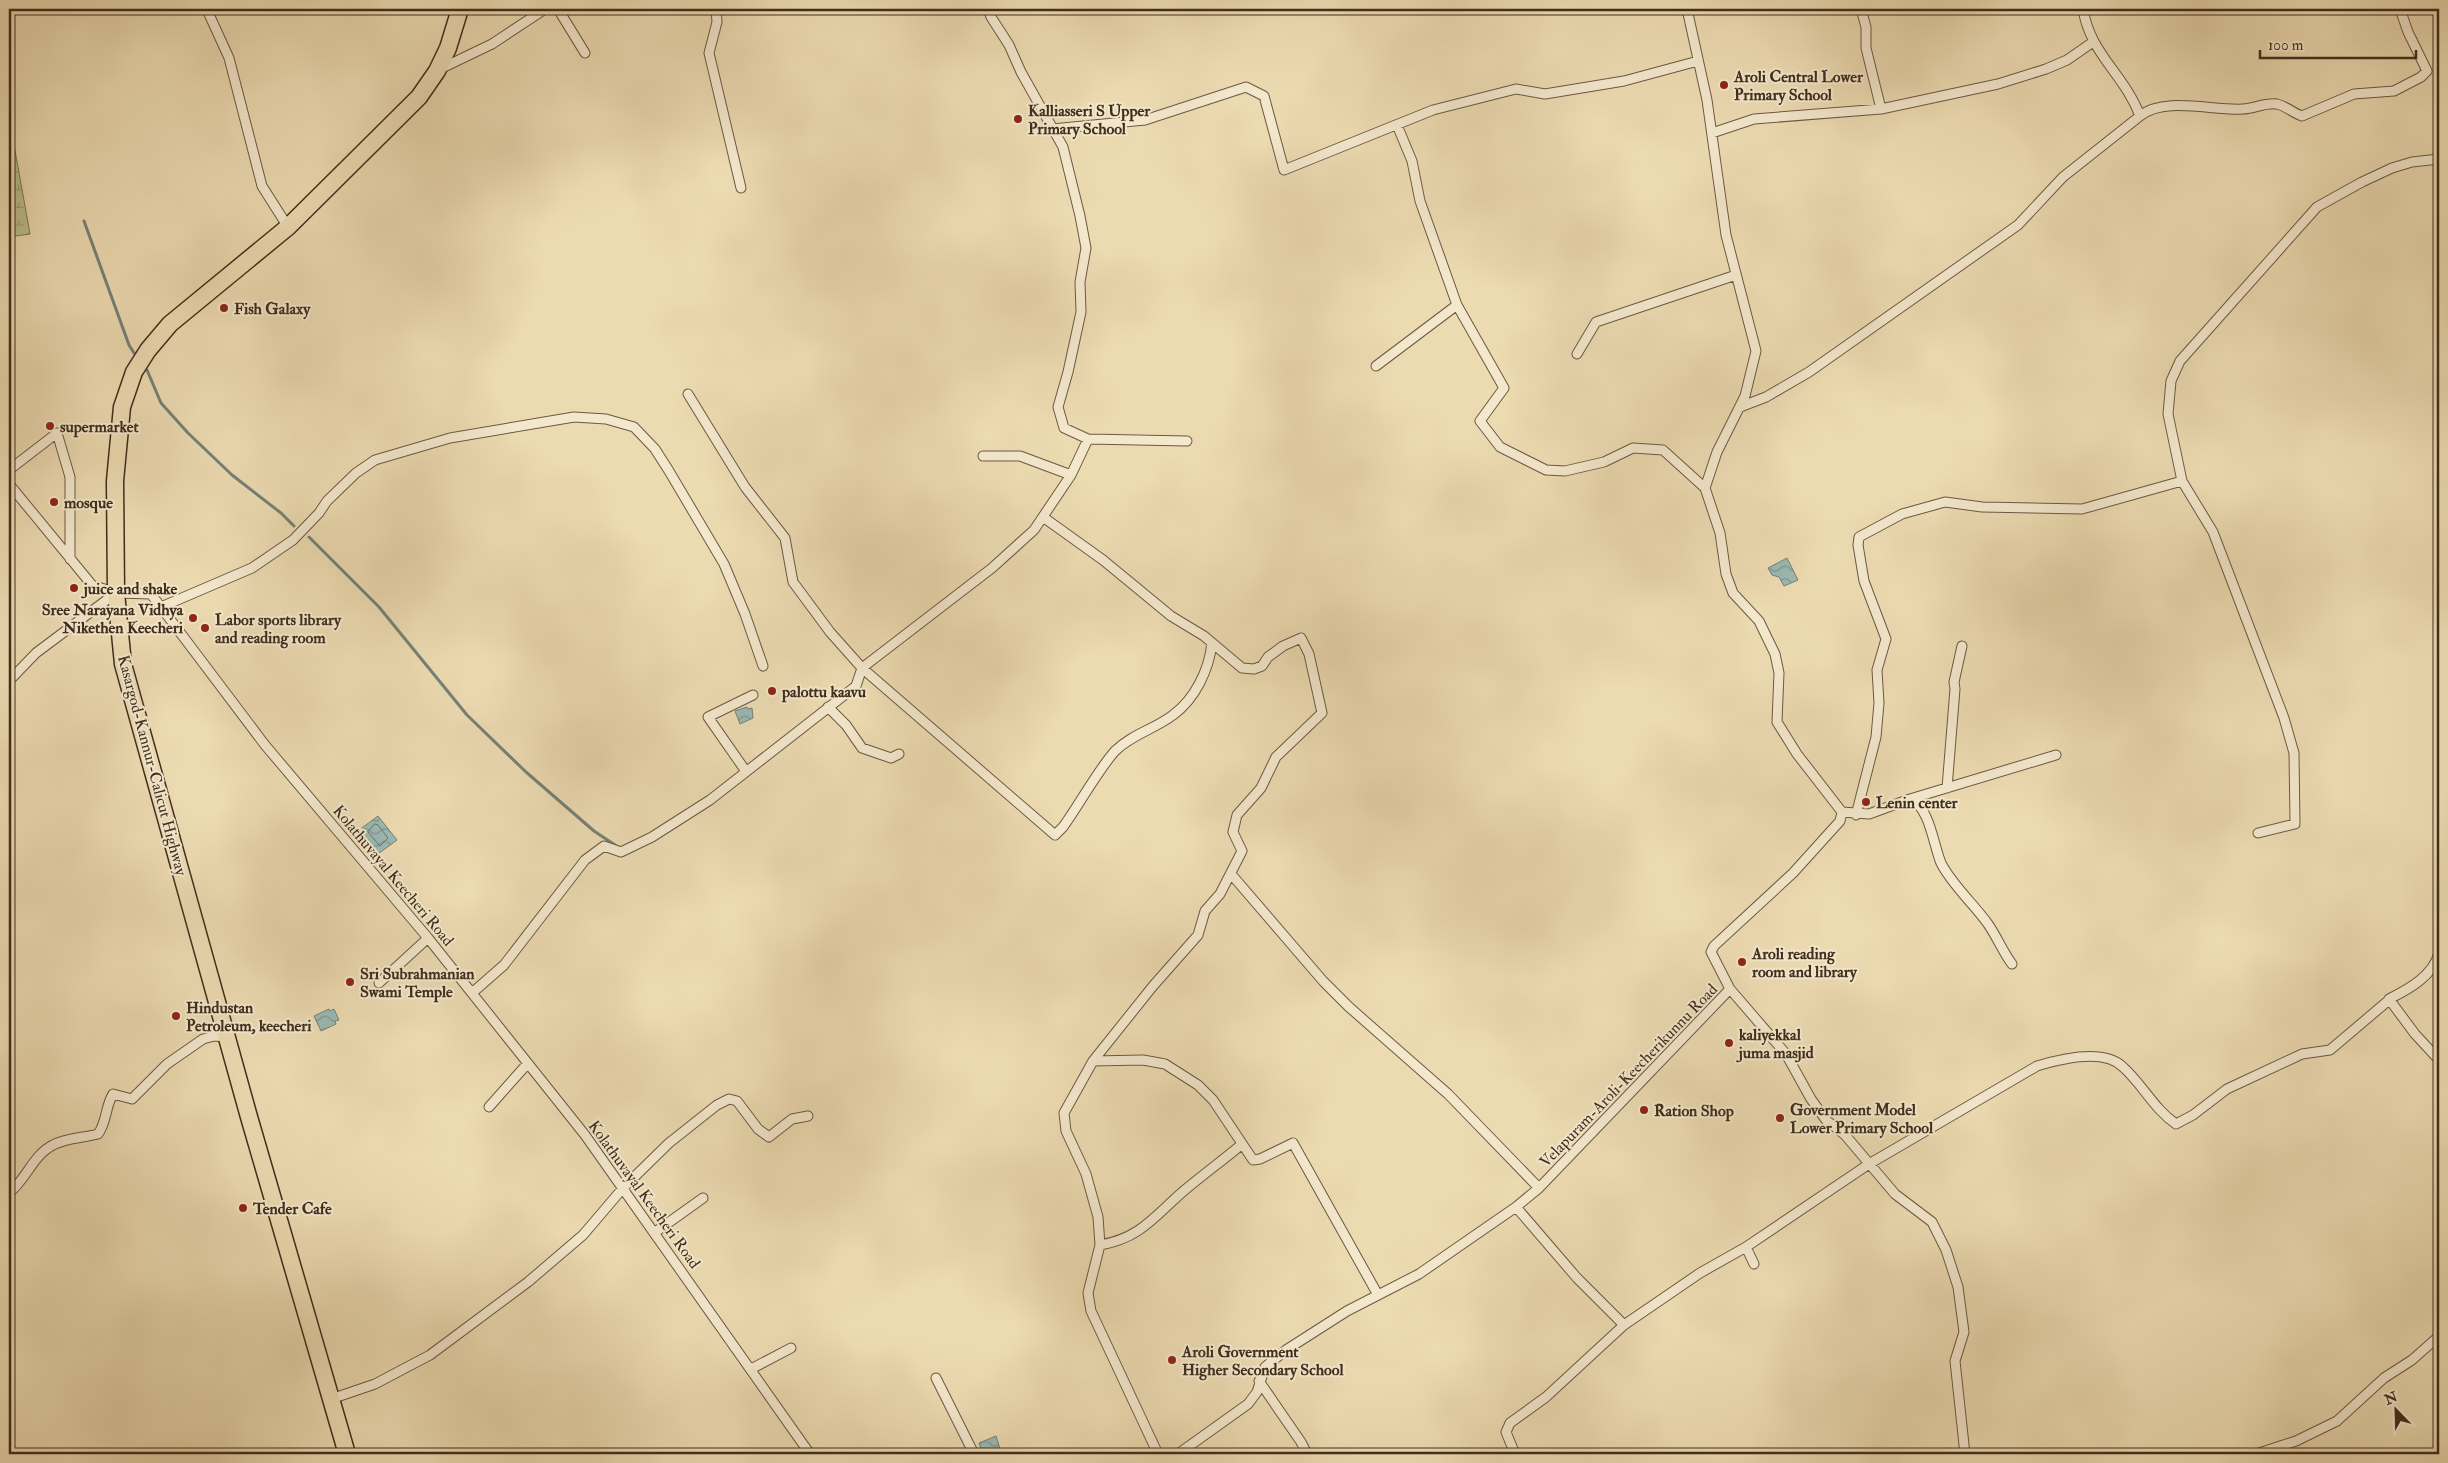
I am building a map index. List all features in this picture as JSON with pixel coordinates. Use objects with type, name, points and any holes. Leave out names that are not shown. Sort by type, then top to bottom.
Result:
[{"type":"highway","name":"Kasargod-Kannur-Calicut Highway","points":[[347,1454],[128,687],[123,664],[116,593],[116,472],[122,407],[134,372],[148,350],[170,324],[288,227],[418,97],[437,71],[448,48],[460,9]]},
{"type":"street","points":[[437,71],[492,44],[545,9]]},
{"type":"street","points":[[558,9],[585,53]]},
{"type":"street","points":[[716,9],[717,22],[709,53],[741,188]]},
{"type":"street","points":[[988,9],[1063,147],[1086,248],[1080,282],[1081,312],[1070,365],[1058,408],[1064,428],[1088,439],[1187,441]]},
{"type":"street","points":[[1687,9],[1712,133],[1726,235],[1756,350],[1745,396],[1717,452],[1705,488]]},
{"type":"street","points":[[1861,9],[1866,27],[1866,48],[1881,109]]},
{"type":"street","points":[[2083,9],[2086,27],[2093,42],[2134,100],[2140,116]]},
{"type":"street","points":[[1740,407],[1766,397],[1809,372],[2018,225],[2062,177],[2147,110],[2184,106],[2243,110],[2279,104],[2302,116],[2365,91],[2387,93],[2394,91],[2421,77],[2427,71],[2408,32],[2400,9]]},
{"type":"street","points":[[208,12],[229,58],[262,186],[288,227]]},
{"type":"street","points":[[1712,133],[1754,119],[1881,109],[1998,84],[2046,69],[2067,60],[2093,42]]},
{"type":"street","points":[[1052,129],[1145,120],[1246,87],[1264,96],[1284,170],[1433,110],[1516,89],[1544,94],[1624,81],[1698,62]]},
{"type":"street","points":[[1397,125],[1412,161],[1420,201],[1456,305],[1504,388],[1480,421],[1500,447],[1546,470],[1565,472],[1604,462],[1633,448],[1663,450],[1705,488],[1720,533],[1726,574],[1733,592],[1759,622],[1775,654],[1778,673],[1778,722],[1797,754],[1842,812],[1856,815],[1869,814],[1910,799],[2056,755]]},
{"type":"street","points":[[2258,833],[2295,824],[2294,753],[2284,718],[2213,532],[2182,481],[2168,414],[2171,380],[2180,361],[2218,321],[2317,207],[2392,168],[2412,162],[2439,159]]},
{"type":"street","points":[[1577,354],[1596,322],[1736,275]]},
{"type":"street","points":[[1376,366],[1456,305]]},
{"type":"street","points":[[688,394],[745,487],[785,538],[793,582],[830,632],[862,668],[1055,835],[1064,827],[1115,752],[1133,736],[1173,716],[1190,700],[1210,659],[1212,643]]},
{"type":"street","points":[[161,607],[252,568],[293,540],[319,513],[326,501],[356,473],[375,460],[450,438],[574,417],[606,419],[634,427],[655,449],[669,471],[724,564],[745,614],[763,666]]},
{"type":"street","points":[[9,470],[57,433],[70,477],[70,559]]},
{"type":"street","points":[[472,993],[504,965],[585,860],[604,846],[622,852],[644,841],[710,800],[745,770],[856,686],[862,668],[992,568],[1034,530],[1071,475],[1088,439]]},
{"type":"street","points":[[983,456],[1020,456],[1071,475]]},
{"type":"street","points":[[1856,815],[1876,737],[1879,703],[1877,670],[1886,639],[1864,581],[1858,545],[1859,537],[1902,514],[1945,502],[1982,507],[2082,509],[2182,481]]},
{"type":"street","name":"Kolathuvayal Keecheri Road","points":[[9,484],[92,585],[116,593],[151,594],[265,745],[428,938],[585,1135],[810,1454]]},
{"type":"street","points":[[1043,517],[1103,560],[1171,616],[1212,643],[1242,668],[1254,669],[1262,666],[1268,657],[1283,646],[1302,638],[1309,654],[1322,712],[1276,757],[1261,788],[1237,815],[1233,832],[1242,851],[1220,894],[1205,910],[1198,936],[1153,986],[1093,1061],[1064,1113],[1063,1120],[1086,1174],[1098,1218],[1100,1245],[1088,1292],[1091,1311],[1158,1454]]},
{"type":"street","points":[[9,681],[36,653],[116,593]]},
{"type":"street","points":[[1946,788],[1956,690],[1954,682],[1962,646]]},
{"type":"street","points":[[745,770],[708,717],[753,696]]},
{"type":"street","points":[[828,707],[846,725],[862,748],[891,758],[899,754]]},
{"type":"street","points":[[1910,799],[1915,802],[1929,822],[1930,834],[1942,864],[1989,926],[2012,964]]},
{"type":"street","name":"Velapuram-Aroli-Keecherikunnu Road","points":[[1182,1453],[1248,1404],[1256,1392],[1265,1367],[1286,1350],[1347,1311],[1419,1274],[1516,1207],[1540,1188],[1730,989],[1711,952],[1714,946],[1793,873],[1840,822],[1842,812]]},
{"type":"street","points":[[1231,874],[1323,980],[1349,1007],[1448,1094],[1540,1188]]},
{"type":"street","points":[[379,983],[428,938]]},
{"type":"street","points":[[1515,1454],[1506,1432],[1510,1423],[1546,1397],[1624,1325],[1700,1273],[1746,1247],[1869,1164],[2037,1066],[2067,1057],[2098,1057],[2122,1065],[2162,1114],[2176,1124],[2193,1115],[2227,1088],[2302,1054],[2330,1050],[2389,1000],[2416,986],[2438,959],[2439,952]]},
{"type":"street","points":[[1730,989],[1786,1054],[1810,1099],[1826,1120],[1845,1135],[1895,1194],[1932,1222],[1954,1273],[1964,1332],[1955,1361],[1964,1454]]},
{"type":"street","points":[[2389,1000],[2415,1034],[2439,1060]]},
{"type":"street","points":[[9,1193],[22,1182],[38,1157],[51,1146],[63,1141],[98,1134],[105,1121],[106,1107],[113,1094],[132,1099],[167,1064],[203,1039],[214,1036],[227,1037]]},
{"type":"street","points":[[1093,1061],[1143,1060],[1165,1064],[1198,1085],[1213,1100],[1241,1145],[1253,1160],[1260,1160],[1292,1143],[1378,1295]]},
{"type":"street","points":[[488,1106],[528,1062]]},
{"type":"street","points":[[331,1398],[375,1384],[430,1354],[528,1282],[583,1235],[623,1188],[669,1143],[717,1105],[730,1099],[737,1101],[758,1129],[769,1137],[792,1119],[808,1116]]},
{"type":"street","points":[[1100,1245],[1126,1238],[1141,1230],[1185,1190],[1241,1145]]},
{"type":"street","points":[[654,1232],[704,1198]]},
{"type":"street","points":[[1516,1207],[1577,1278],[1624,1325]]},
{"type":"street","points":[[1746,1247],[1754,1264]]},
{"type":"street","points":[[2256,1454],[2296,1441],[2337,1421],[2384,1378],[2412,1360],[2439,1336]]},
{"type":"street","points":[[751,1370],[791,1348]]},
{"type":"street","points":[[936,1378],[974,1454]]},
{"type":"street","points":[[1259,1381],[1302,1442],[1307,1454]]},
{"type":"green space","points":[[9,117],[30,234],[9,237]]},
{"type":"water","points":[[1787,558],[1798,580],[1784,586],[1779,577],[1772,575],[1768,568]]},
{"type":"water","points":[[747,707],[748,709],[752,708],[753,718],[740,724],[735,711]]},
{"type":"water","points":[[378,816],[397,840],[378,854],[359,830]]},
{"type":"water","points":[[329,1009],[330,1011],[334,1009],[339,1020],[335,1021],[336,1024],[321,1031],[314,1016]]},
{"type":"water","points":[[996,1436],[1001,1452],[983,1454],[979,1443]]},
{"type":"waterway","points":[[84,221],[129,345],[134,353]]},
{"type":"waterway","points":[[147,370],[161,403],[188,433],[232,475],[281,513],[294,526]]},
{"type":"waterway","points":[[309,537],[379,607],[467,715],[526,772],[594,831],[618,847]]},
{"type":"place","name":"Aroli Central Lower Primary School","points":[[1724,85]]},
{"type":"place","name":"Kalliasseri S Upper Primary School","points":[[1018,119]]},
{"type":"place","name":"Fish Galaxy","points":[[224,308]]},
{"type":"place","name":"supermarket","points":[[50,426]]},
{"type":"place","name":"mosque","points":[[54,502]]},
{"type":"place","name":"juice and shake","points":[[74,588]]},
{"type":"place","name":"Sree Narayana Vidhya Nikethen Keecheri","points":[[193,618]]},
{"type":"place","name":"Labor sports library and reading room","points":[[205,628]]},
{"type":"place","name":"palottu kaavu","points":[[772,691]]},
{"type":"place","name":"Lenin center","points":[[1866,802]]},
{"type":"place","name":"Aroli reading room and library","points":[[1742,962]]},
{"type":"place","name":"Sri Subrahmanian Swami Temple","points":[[350,982]]},
{"type":"place","name":"Hindustan Petroleum, keecheri","points":[[176,1016]]},
{"type":"place","name":"kaliyekkal juma masjid","points":[[1729,1043]]},
{"type":"place","name":"Ration Shop","points":[[1644,1110]]},
{"type":"place","name":"Government Model Lower Primary School","points":[[1780,1118]]},
{"type":"place","name":"Tender Cafe","points":[[243,1208]]},
{"type":"place","name":"Aroli Government Higher Secondary School","points":[[1172,1360]]}]
